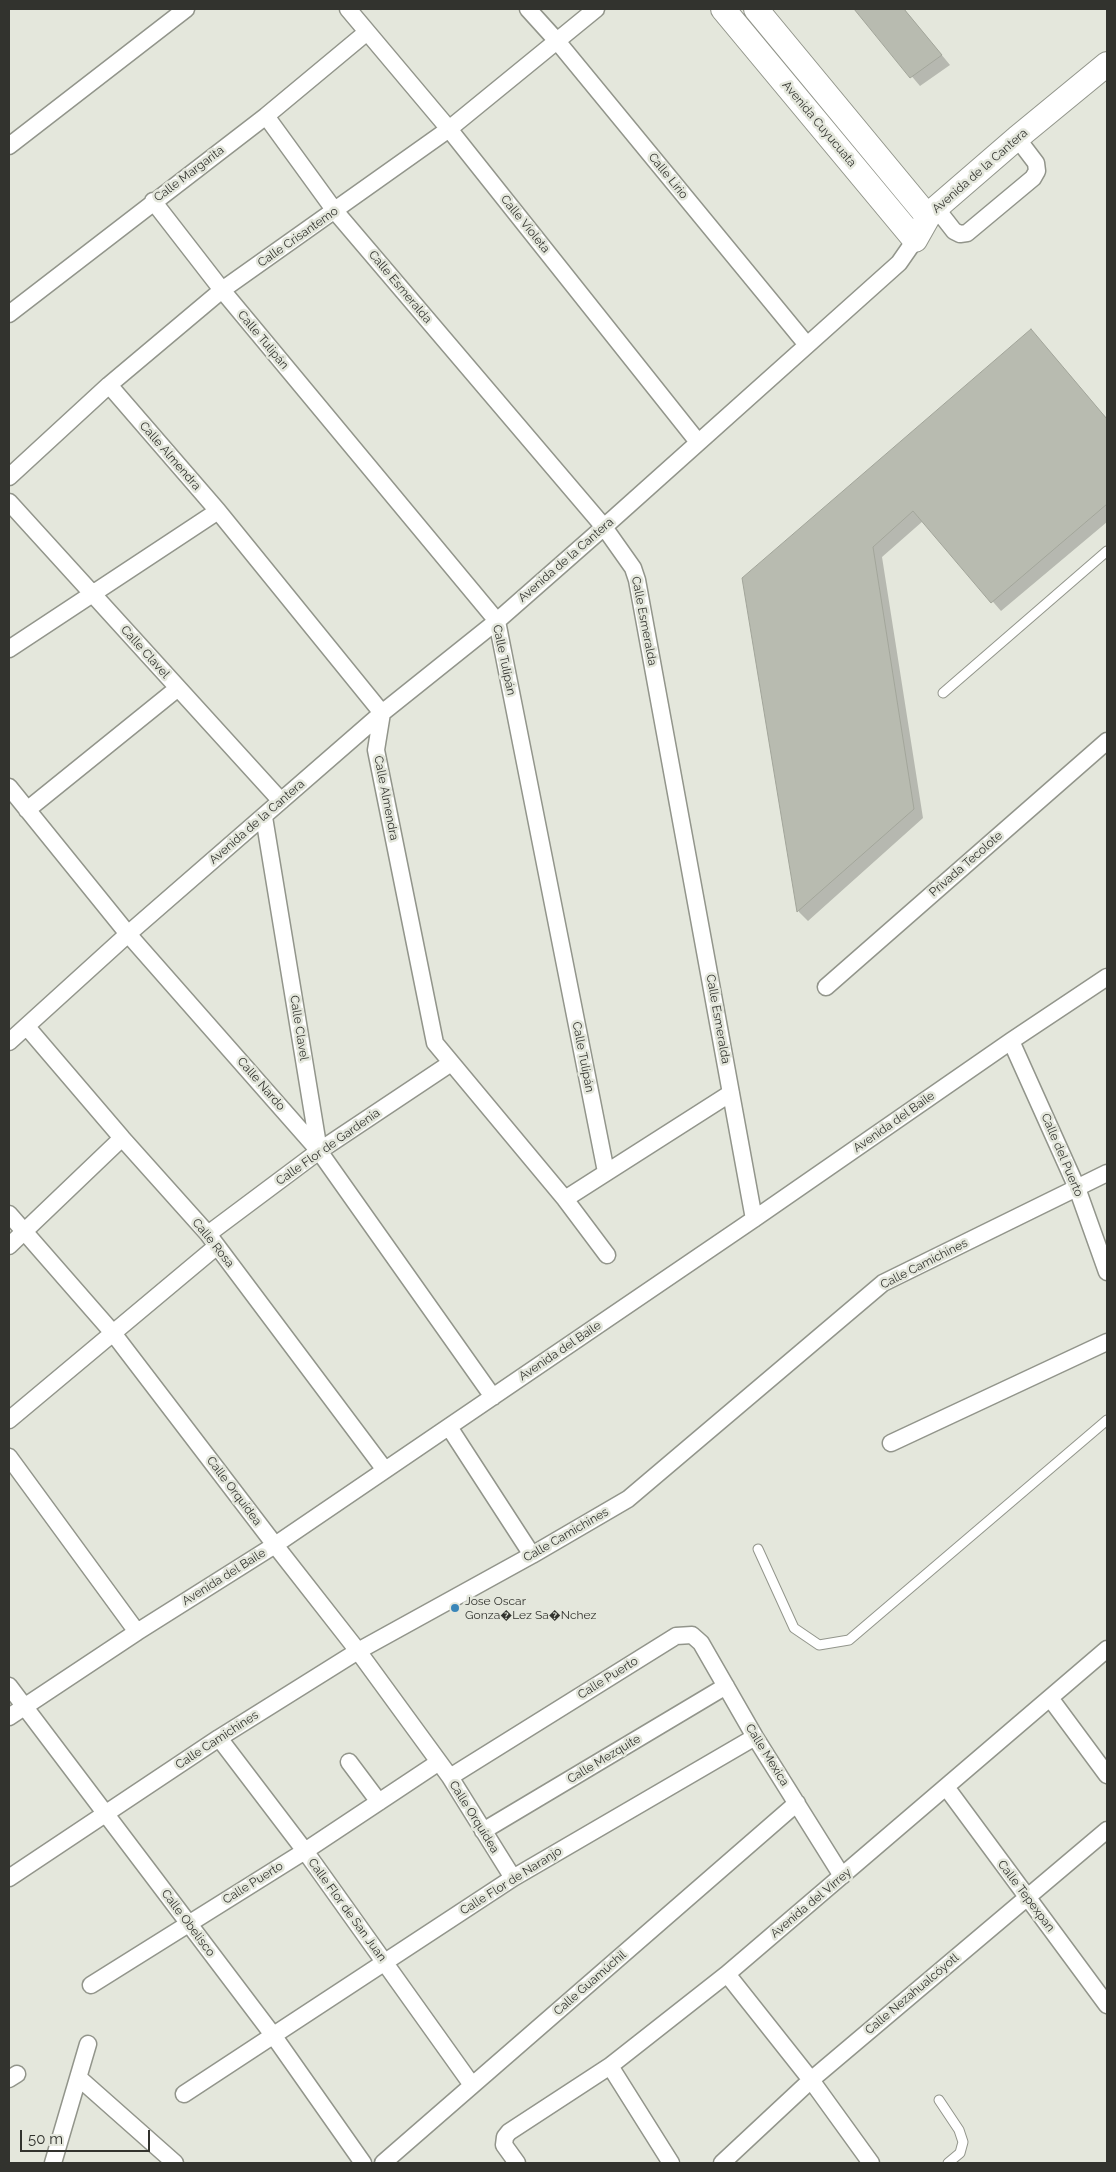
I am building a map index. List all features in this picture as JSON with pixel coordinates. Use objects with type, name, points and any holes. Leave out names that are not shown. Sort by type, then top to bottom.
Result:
[{"type":"street","points":[[9,146],[186,9]]},
{"type":"street","name":"Calle Violeta","points":[[348,9],[449,129],[698,442]]},
{"type":"street","name":"Calle Lirio","points":[[528,9],[557,41],[807,345]]},
{"type":"street","name":"Calle Crisantemo","points":[[9,477],[109,385],[222,290],[336,212],[449,129],[596,9]]},
{"type":"street","name":"Avenida Cuyucuata","points":[[723,9],[915,240]]},
{"type":"street","name":"Avenida Cuyucuata","points":[[756,9],[932,212]]},
{"type":"street","name":"Calle Margarita","points":[[9,314],[153,201],[266,116],[367,32]]},
{"type":"street","name":"Avenida de la Cantera","points":[[9,1042],[128,934],[382,713],[497,621],[604,527],[899,262],[932,212],[1016,138],[1107,64]]},
{"type":"street","name":"Calle Esmeralda","points":[[266,116],[336,212],[604,527],[633,568],[637,580],[754,1219]]},
{"type":"street","points":[[932,212],[960,234],[967,233],[1033,178],[1037,171],[1036,163],[1016,138]]},
{"type":"street","name":"Calle Tulipán","points":[[153,201],[222,290],[497,621],[606,1172]]},
{"type":"street","name":"Calle Almendra","points":[[109,385],[218,511],[382,713],[376,750],[435,1043],[565,1199],[607,1255]]},
{"type":"street","name":"Calle Clavel","points":[[9,502],[282,801]]},
{"type":"street","points":[[9,649],[218,511]]},
{"type":"street","points":[[28,810],[178,688]]},
{"type":"street","name":"Privada Tecolote","points":[[826,988],[1107,741]]},
{"type":"street","name":"Calle Nardo","points":[[9,787],[128,934],[319,1151],[493,1396]]},
{"type":"street","name":"Calle Clavel","points":[[264,817],[319,1151]]},
{"type":"street","name":"Avenida del Baile","points":[[9,1717],[137,1632],[275,1545],[754,1219],[1011,1041],[1107,978]]},
{"type":"street","name":"Calle Rosa","points":[[27,1026],[212,1240],[385,1470]]},
{"type":"street","name":"Calle del Puerto","points":[[1011,1041],[1077,1188],[1107,1272]]},
{"type":"street","name":"Calle Flor de Gardenia","points":[[9,1420],[113,1333],[212,1240],[319,1151],[451,1063]]},
{"type":"street","points":[[565,1199],[731,1093]]},
{"type":"street","points":[[9,1246],[122,1138]]},
{"type":"street","name":"Calle Camichines","points":[[9,1878],[219,1738],[358,1651],[532,1555],[628,1499],[883,1283],[1107,1174]]},
{"type":"street","name":"Calle Orquídea","points":[[9,1214],[113,1333],[358,1651],[440,1762],[513,1878]]},
{"type":"street","points":[[891,1443],[1107,1342]]},
{"type":"street","points":[[449,1427],[532,1555]]},
{"type":"street","points":[[9,1457],[137,1632]]},
{"type":"street","name":"Calle Mexica","points":[[692,1635],[701,1643],[755,1737],[842,1876]]},
{"type":"street","name":"Calle Puerto","points":[[450,1777],[676,1636],[692,1635]]},
{"type":"street","name":"Avenida del Virrey","points":[[517,2163],[506,2149],[504,2141],[509,2132],[610,2066],[727,1974],[1107,1649]]},
{"type":"street","name":"Calle Obelisco","points":[[9,1686],[273,2035],[363,2163]]},
{"type":"street","name":"Calle Mezquite","points":[[483,1831],[726,1686]]},
{"type":"street","points":[[1050,1698],[1107,1775]]},
{"type":"street","name":"Calle Flor de Naranjo","points":[[184,2094],[513,1878],[755,1737]]},
{"type":"street","name":"Calle Flor de San Juan","points":[[219,1738],[304,1851],[472,2084]]},
{"type":"street","points":[[349,1762],[379,1802]]},
{"type":"street","name":"Calle Puerto","points":[[91,1985],[304,1851],[440,1762]]},
{"type":"street","name":"Calle Tepexpan","points":[[946,1787],[1107,2005]]},
{"type":"street","name":"Calle Guamúchil","points":[[383,2163],[797,1803]]},
{"type":"street","name":"Calle Nezahualcóyotl","points":[[722,2163],[811,2080],[1107,1830]]},
{"type":"street","points":[[727,1974],[811,2080],[871,2163]]},
{"type":"street","points":[[53,2163],[88,2044]]},
{"type":"street","points":[[610,2066],[671,2163]]},
{"type":"street","points":[[79,2078],[175,2163]]},
{"type":"lane","points":[[943,693],[1107,551]]},
{"type":"lane","points":[[758,1549],[794,1628],[819,1645],[849,1640],[1107,1420]]},
{"type":"lane","points":[[939,2100],[960,2130],[963,2142],[960,2153],[948,2163]]},
{"type":"building","points":[[854,9],[904,9],[942,55],[910,78]]},
{"type":"building","points":[[1031,329],[1107,419],[1107,504],[991,603],[913,511],[873,547],[914,809],[797,912],[742,578]]},
{"type":"place","name":"Jose Oscar Gonza�Lez Sa�Nchez","points":[[455,1608]]}]
